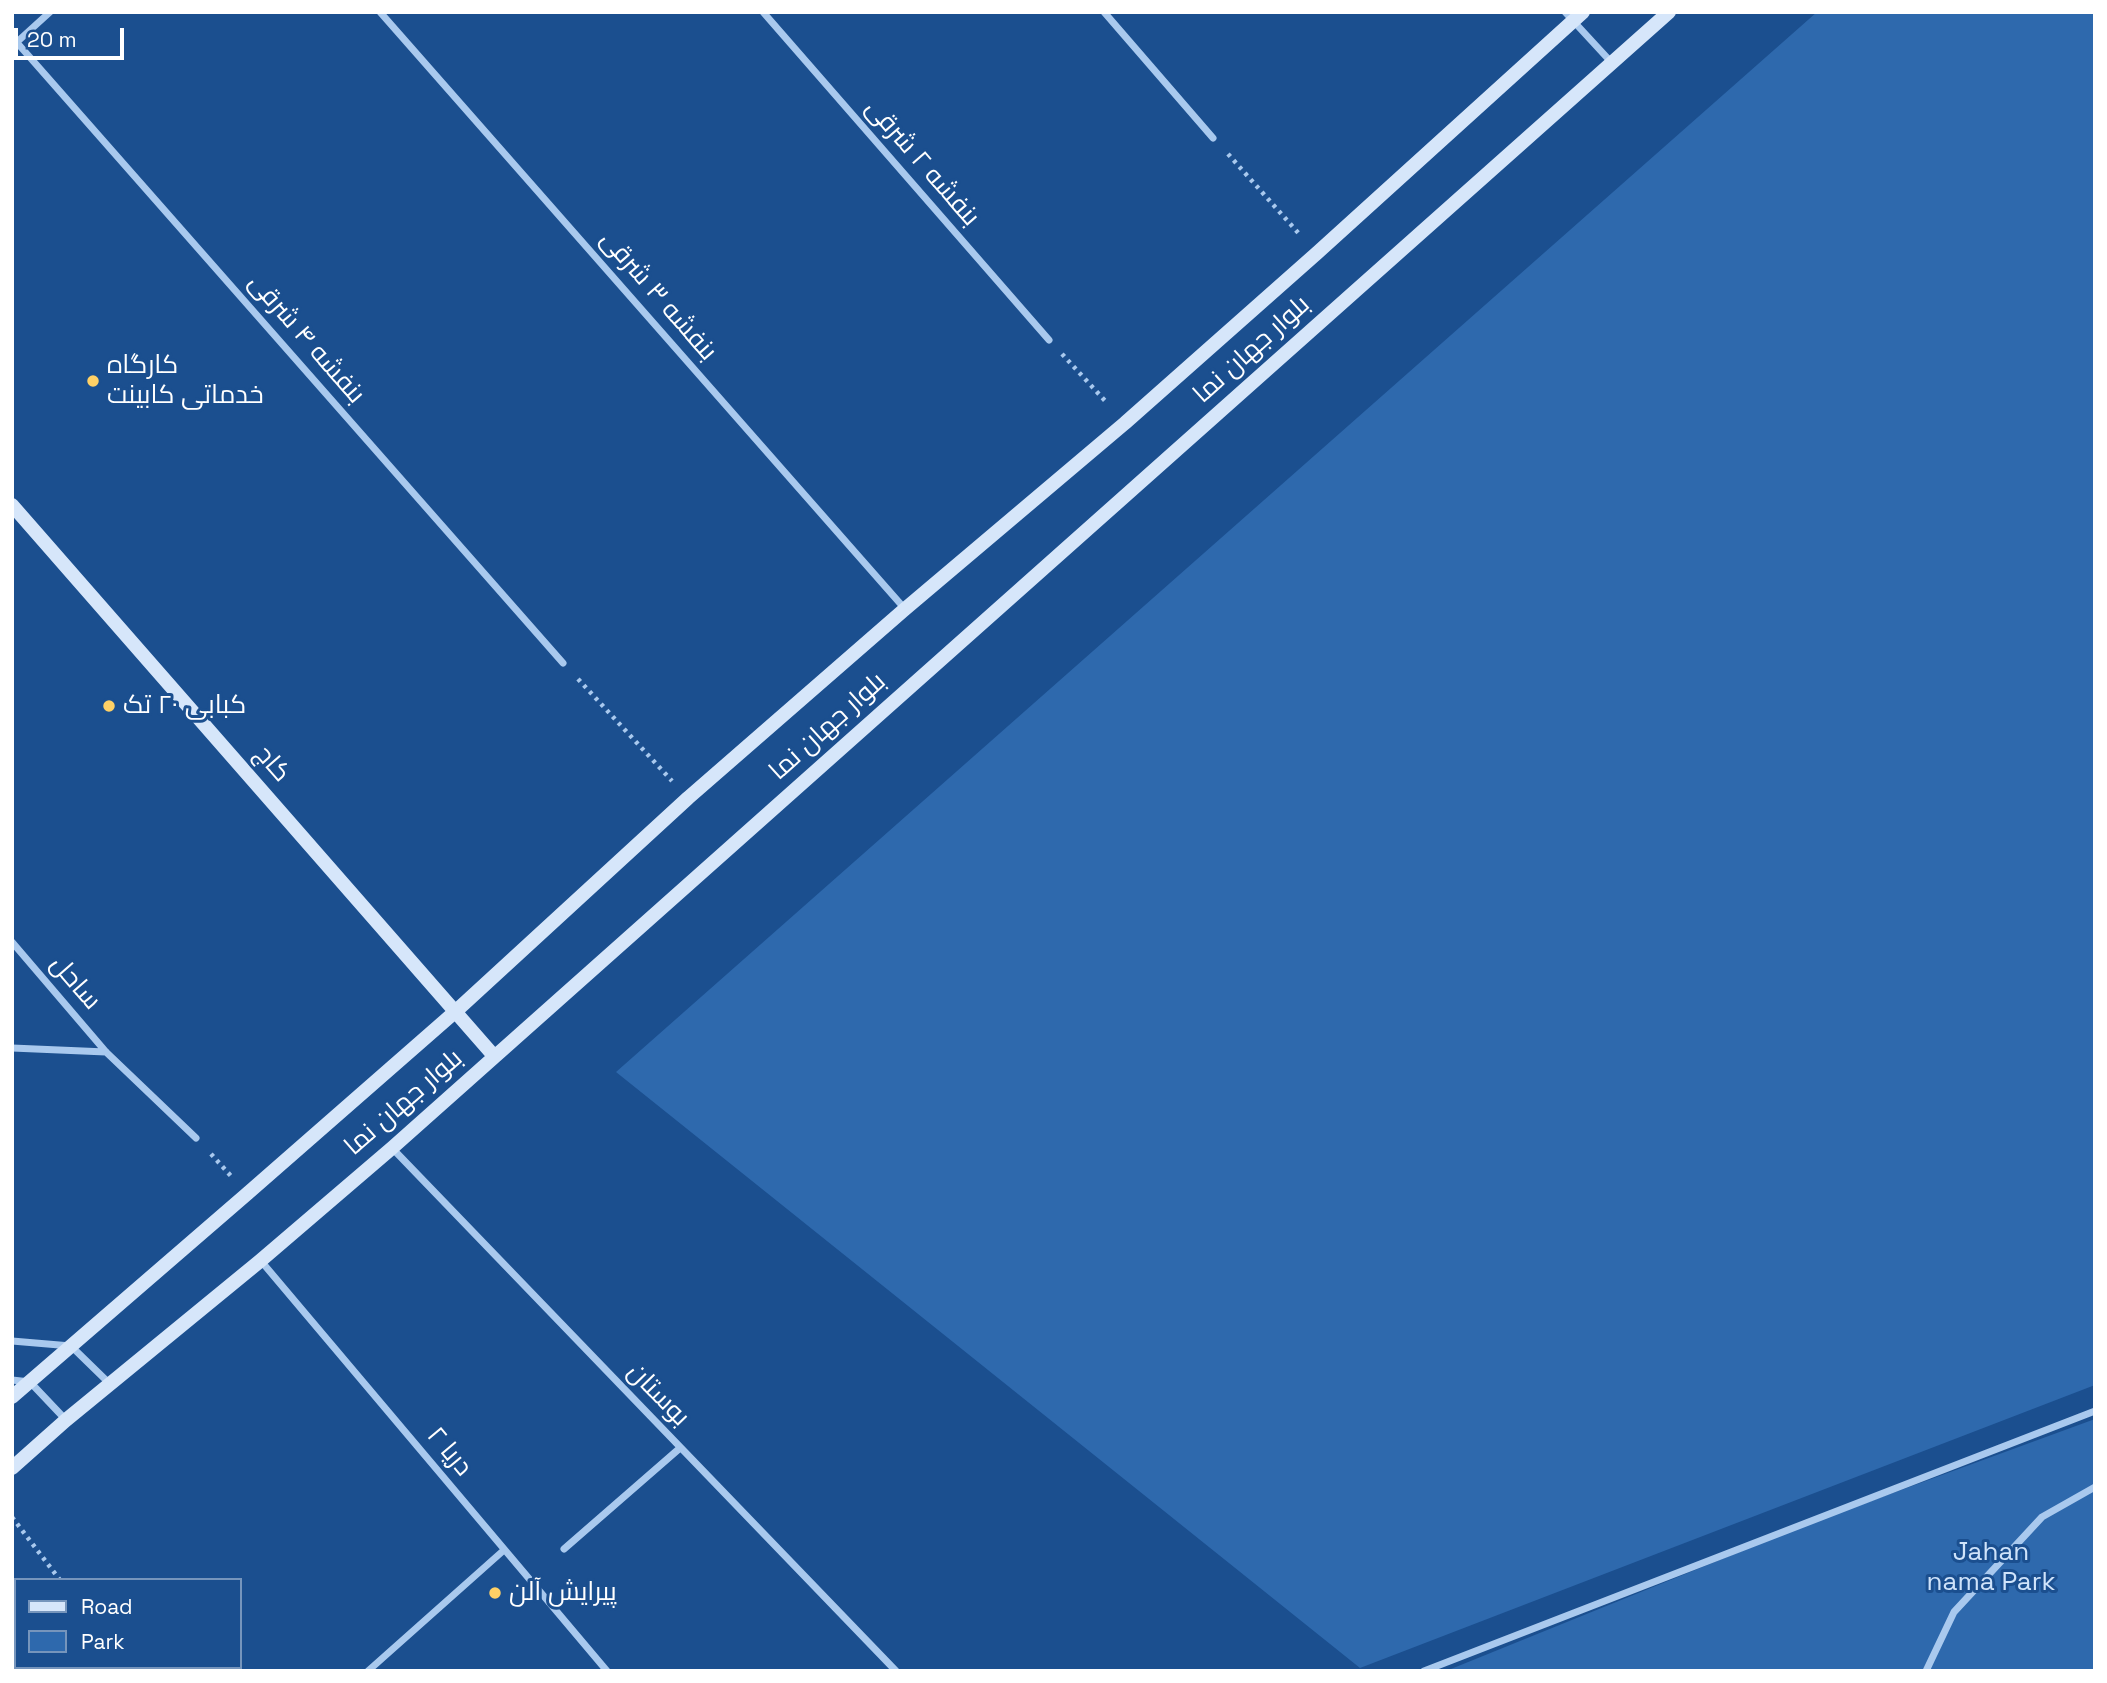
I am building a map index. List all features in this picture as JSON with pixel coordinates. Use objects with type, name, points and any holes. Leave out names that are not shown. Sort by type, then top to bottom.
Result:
[{"type":"street","points":[[15,40],[50,12]]},
{"type":"street","name":"بنفشه ۳ شرقی","points":[[380,12],[905,608]]},
{"type":"street","name":"بنفشه ۲ شرقی","points":[[763,12],[1049,340]]},
{"type":"street","points":[[1104,12],[1213,138]]},
{"type":"street","name":"بلوار جهان نما","points":[[12,1468],[392,1148],[1669,12]]},
{"type":"street","points":[[1574,15],[1612,63]]},
{"type":"street","name":"بلوار جهان نما","points":[[12,1397],[456,1011],[688,798],[905,608],[1125,424],[1317,253],[1574,15]]},
{"type":"street","name":"بنفشه ۴ شرقی","points":[[15,40],[563,663]]},
{"type":"street","name":"کاج","points":[[12,505],[495,1056]]},
{"type":"street","name":"ساحل","points":[[12,942],[106,1052],[196,1138]]},
{"type":"street","points":[[12,1048],[106,1052]]},
{"type":"street","name":"بوستان","points":[[392,1148],[896,1671]]},
{"type":"street","name":"دریا ۲","points":[[260,1261],[607,1671]]},
{"type":"street","points":[[12,1341],[71,1346],[110,1384]]},
{"type":"street","points":[[12,1380],[30,1382],[66,1420]]},
{"type":"street","points":[[1424,1671],[2095,1411]]},
{"type":"street","points":[[564,1549],[680,1448]]},
{"type":"street","points":[[1926,1671],[1954,1612],[2042,1517],[2095,1488]]},
{"type":"street","points":[[368,1671],[504,1550]]},
{"type":"path","points":[[1213,138],[1317,253]]},
{"type":"path","points":[[1049,340],[1125,424]]},
{"type":"path","points":[[563,663],[688,798]]},
{"type":"path","points":[[196,1138],[248,1194]]},
{"type":"path","points":[[12,1517],[58,1578]]},
{"type":"green space","points":[[1817,12],[2095,12],[2095,1385],[1360,1668],[616,1072]]},
{"type":"green space","name":"Jahan nama Park","points":[[2095,1419],[2095,1671],[1446,1671],[1811,1523]]},
{"type":"place","name":"کارگاه خدماتی کابینت","points":[[93,381]]},
{"type":"place","name":"کبابی ۲۰ تک","points":[[109,706]]},
{"type":"place","name":"پیرایش آلن","points":[[495,1593]]}]
